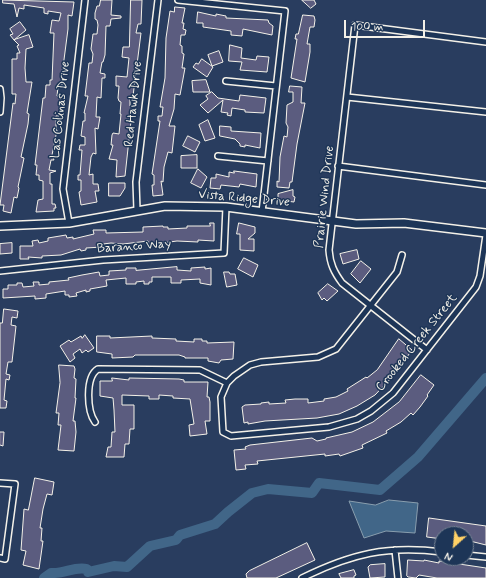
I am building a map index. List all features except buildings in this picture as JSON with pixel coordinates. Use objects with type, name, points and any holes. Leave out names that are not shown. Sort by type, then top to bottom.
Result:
[{"type":"street","name":"Las Colinas Drive","points":[[69,223],[63,190],[85,0]]},
{"type":"street","name":"Red Hawk Drive","points":[[137,210],[136,182],[158,0]]},
{"type":"street","points":[[178,0],[285,10],[262,212]]},
{"type":"street","name":"Prairie Wind Drive","points":[[428,350],[342,283],[334,273],[330,263],[329,250],[355,26],[486,42]]},
{"type":"street","points":[[226,81],[276,86]]},
{"type":"street","points":[[0,89],[0,112]]},
{"type":"street","points":[[346,97],[486,112]]},
{"type":"street","points":[[218,156],[268,161]]},
{"type":"street","points":[[338,166],[486,185]]},
{"type":"street","name":"Vista Ridge Drive","points":[[0,226],[69,223],[165,206],[226,207],[356,224],[404,223],[429,225],[486,234]]},
{"type":"street","name":"Baranco Way","points":[[0,271],[102,260],[224,253],[226,207]]},
{"type":"street","name":"Crooked Creek Street","points":[[227,383],[221,397],[221,406],[223,432],[227,435],[236,436],[309,430],[329,427],[357,419],[388,398],[428,350],[476,286],[480,276],[486,234]]},
{"type":"street","points":[[95,422],[89,409],[90,379],[94,371],[98,369],[200,370],[227,383],[250,365],[261,362],[318,357],[330,353],[343,342],[397,272],[402,255]]},
{"type":"street","points":[[0,482],[15,484],[3,558]]},
{"type":"street","points":[[395,550],[398,578]]},
{"type":"street","points":[[304,578],[360,554],[395,550],[434,552]]},
{"type":"street","points":[[474,556],[486,557]]},
{"type":"water","points":[[389,500],[418,503],[415,533],[386,531],[364,538],[349,501],[375,505]]},
{"type":"waterway","points":[[44,578],[51,573],[78,568],[87,569],[88,572],[114,566],[127,567],[150,546],[176,540],[180,535],[215,524],[252,493],[268,489],[312,493],[319,483],[380,490],[418,457],[486,378]]}]
